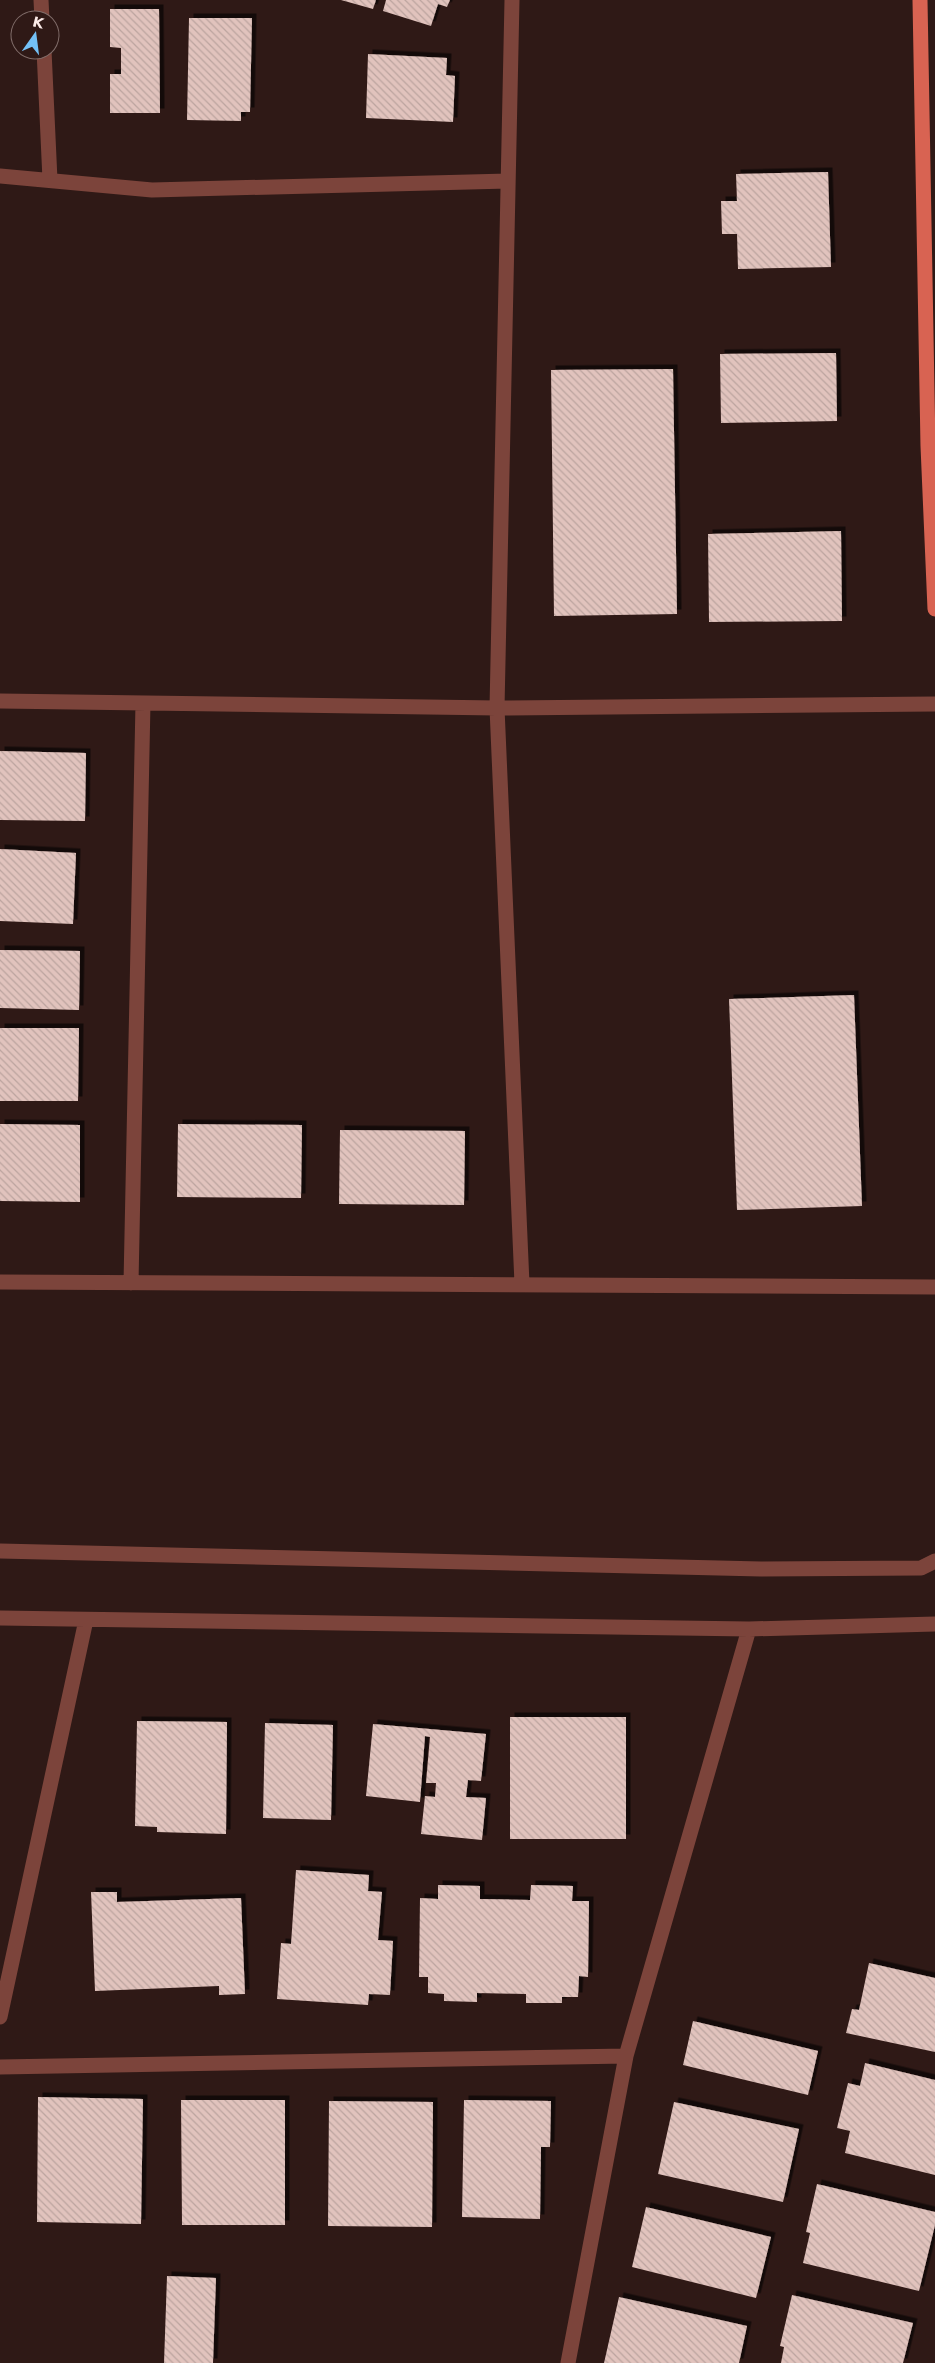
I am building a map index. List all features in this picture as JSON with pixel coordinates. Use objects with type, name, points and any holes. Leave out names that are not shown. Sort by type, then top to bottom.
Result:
[{"type":"main road","points":[[920,0],[928,446],[935,609]]},
{"type":"street","points":[[512,0],[497,708],[522,1284]]},
{"type":"street","points":[[44,60],[50,180]]},
{"type":"street","points":[[0,176],[152,190],[508,181]]},
{"type":"street","points":[[0,701],[497,708],[935,704]]},
{"type":"street","points":[[131,1283],[143,703]]},
{"type":"street","points":[[0,1282],[935,1287]]},
{"type":"street","points":[[0,1551],[761,1569],[921,1568],[935,1561]]},
{"type":"street","points":[[0,1618],[749,1629],[935,1624]]},
{"type":"street","points":[[0,2017],[86,1620]]},
{"type":"street","points":[[568,2363],[626,2056],[749,1629]]},
{"type":"street","points":[[0,2067],[626,2056]]},
{"type":"building","points":[[341,0],[376,0],[373,9]]},
{"type":"building","points":[[386,0],[450,0],[447,7],[438,4],[431,26],[383,11]]},
{"type":"building","points":[[110,9],[159,9],[160,113],[110,113],[110,74],[121,74],[121,48],[110,47]]},
{"type":"building","points":[[189,18],[252,18],[250,112],[241,112],[241,121],[187,120]]},
{"type":"building","points":[[368,54],[447,58],[446,75],[455,76],[453,122],[366,118]]},
{"type":"building","points":[[828,172],[831,267],[738,269],[737,234],[722,234],[721,201],[737,201],[736,174]]},
{"type":"building","points":[[836,353],[837,421],[721,423],[720,354]]},
{"type":"building","points":[[673,369],[677,614],[554,616],[551,370]]},
{"type":"building","points":[[841,531],[842,621],[709,622],[708,534]]},
{"type":"building","points":[[0,751],[86,753],[85,821],[0,820]]},
{"type":"building","points":[[0,849],[76,853],[73,924],[0,921]]},
{"type":"building","points":[[0,950],[80,951],[79,1010],[0,1008]]},
{"type":"building","points":[[854,995],[862,1206],[737,1210],[729,999]]},
{"type":"building","points":[[0,1028],[79,1028],[78,1101],[0,1101]]},
{"type":"building","points":[[0,1124],[80,1125],[80,1202],[0,1201]]},
{"type":"building","points":[[178,1124],[302,1125],[301,1198],[177,1197]]},
{"type":"building","points":[[340,1130],[465,1131],[464,1205],[339,1204]]},
{"type":"building","points":[[510,1717],[626,1717],[626,1839],[510,1839]]},
{"type":"building","points":[[137,1721],[227,1722],[226,1834],[157,1832],[157,1827],[135,1826]]},
{"type":"building","points":[[265,1723],[333,1725],[331,1820],[263,1818]]},
{"type":"building","points":[[373,1724],[486,1734],[481,1781],[468,1780],[466,1797],[486,1798],[482,1840],[421,1834],[425,1796],[435,1797],[436,1783],[426,1783],[430,1737],[425,1736],[420,1802],[366,1796]]},
{"type":"building","points":[[296,1870],[369,1875],[368,1891],[382,1892],[378,1940],[393,1941],[390,1995],[369,1994],[368,2005],[277,1999],[281,1943],[291,1944]]},
{"type":"building","points":[[438,1885],[480,1886],[480,1899],[530,1900],[531,1885],[573,1886],[572,1901],[589,1901],[588,1977],[579,1976],[578,1997],[562,1997],[562,2003],[526,2003],[526,1994],[477,1993],[477,2002],[444,2001],[444,1994],[428,1993],[428,1977],[419,1977],[420,1898],[438,1899]]},
{"type":"building","points":[[91,1892],[117,1892],[117,1902],[241,1898],[245,1994],[219,1995],[219,1986],[95,1991]]},
{"type":"building","points":[[869,1963],[935,1978],[935,2052],[846,2033],[852,2009],[859,2010]]},
{"type":"building","points":[[693,2021],[818,2051],[808,2095],[683,2065]]},
{"type":"building","points":[[865,2063],[935,2080],[935,2175],[845,2153],[850,2131],[837,2128],[848,2083],[860,2086]]},
{"type":"building","points":[[38,2097],[143,2099],[141,2224],[37,2222]]},
{"type":"building","points":[[181,2100],[285,2100],[285,2225],[182,2225]]},
{"type":"building","points":[[464,2100],[551,2101],[550,2147],[541,2147],[540,2219],[462,2217]]},
{"type":"building","points":[[329,2101],[433,2102],[432,2227],[328,2226]]},
{"type":"building","points":[[674,2102],[799,2129],[783,2202],[658,2174]]},
{"type":"building","points":[[817,2184],[935,2212],[935,2225],[919,2291],[803,2263],[810,2233],[806,2232]]},
{"type":"building","points":[[646,2207],[771,2237],[756,2298],[632,2267]]},
{"type":"building","points":[[167,2276],[216,2278],[213,2363],[164,2363]]},
{"type":"building","points":[[792,2295],[913,2323],[903,2363],[781,2363],[784,2347],[780,2346]]},
{"type":"building","points":[[619,2297],[747,2326],[739,2363],[604,2363]]}]
